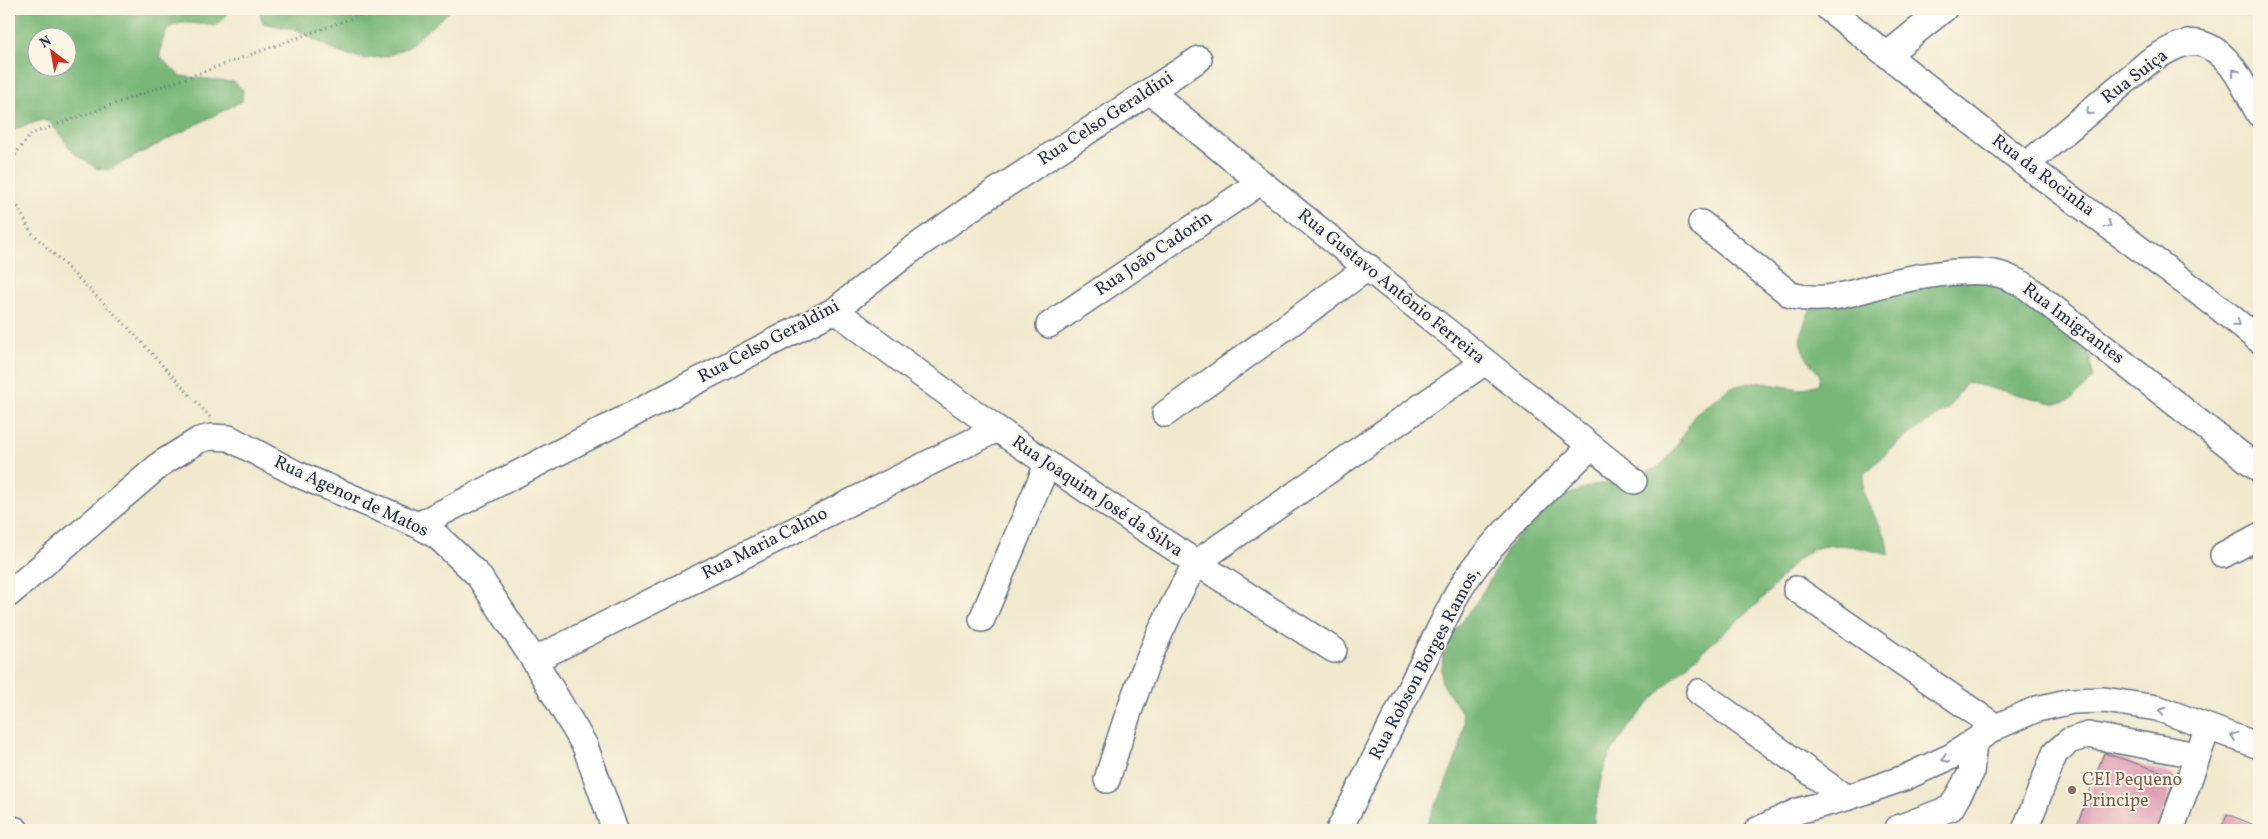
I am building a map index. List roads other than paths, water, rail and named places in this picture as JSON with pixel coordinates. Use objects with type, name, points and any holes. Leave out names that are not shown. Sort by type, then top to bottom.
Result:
[{"type":"street","name":"Rua da Rocinha","points":[[1829,9],[2026,165],[2217,306],[2259,340]]},
{"type":"street","points":[[1888,54],[1944,9]]},
{"type":"street","name":"Rua Suiça","points":[[2026,165],[2151,60],[2174,48],[2196,43],[2216,50],[2235,71],[2259,114]]},
{"type":"street","name":"Rua Celso Geraldini","points":[[418,525],[835,310],[910,251],[987,197],[1199,59]]},
{"type":"street","name":"Rua Gustavo Antônio Ferreira","points":[[1150,91],[1259,183],[1369,267],[1634,481]]},
{"type":"street","name":"Rua João Cadorin","points":[[1049,325],[1259,183]]},
{"type":"street","name":"Rua Imigrantes","points":[[1702,223],[1791,295],[1806,300],[1825,299],[1895,282],[1973,272],[1999,274],[2023,284],[2259,469]]},
{"type":"street","points":[[1165,414],[1369,267]]},
{"type":"street","name":"Rua Joaquim José da Silva","points":[[835,310],[1047,465],[1196,563],[1485,362]]},
{"type":"street","name":"Rua Maria Calmo","points":[[534,660],[996,429]]},
{"type":"street","name":"Rua Agenor de Matos","points":[[9,594],[162,463],[199,440],[211,437],[228,438],[297,474],[418,525],[438,538],[478,575],[534,660],[584,746],[614,830]]},
{"type":"street","name":"Rua Robson Borges Ramos,","points":[[1339,830],[1458,592],[1473,567],[1492,544],[1592,446]]},
{"type":"street","points":[[982,619],[1047,465]]},
{"type":"street","points":[[2223,556],[2259,536]]},
{"type":"street","points":[[1107,780],[1128,710],[1150,651],[1177,596],[1196,563],[1334,650]]},
{"type":"street","points":[[1796,588],[1996,727]]},
{"type":"street","points":[[1699,692],[1846,798]]},
{"type":"street","points":[[1757,830],[1798,811],[1846,798],[1912,774],[1952,756],[1996,727],[2037,709],[2072,701],[2104,700],[2157,708],[2259,746]]},
{"type":"street","points":[[2171,830],[2208,727]]},
{"type":"street","points":[[2025,830],[2055,753],[2069,741],[2088,735],[2197,755]]},
{"type":"street","points":[[1898,828],[1951,808],[1971,773],[1974,742]]},
{"type":"street","points":[[9,828],[16,830]]},
{"type":"place","name":"CEI Pequeno Principe","points":[[2072,790]]}]
